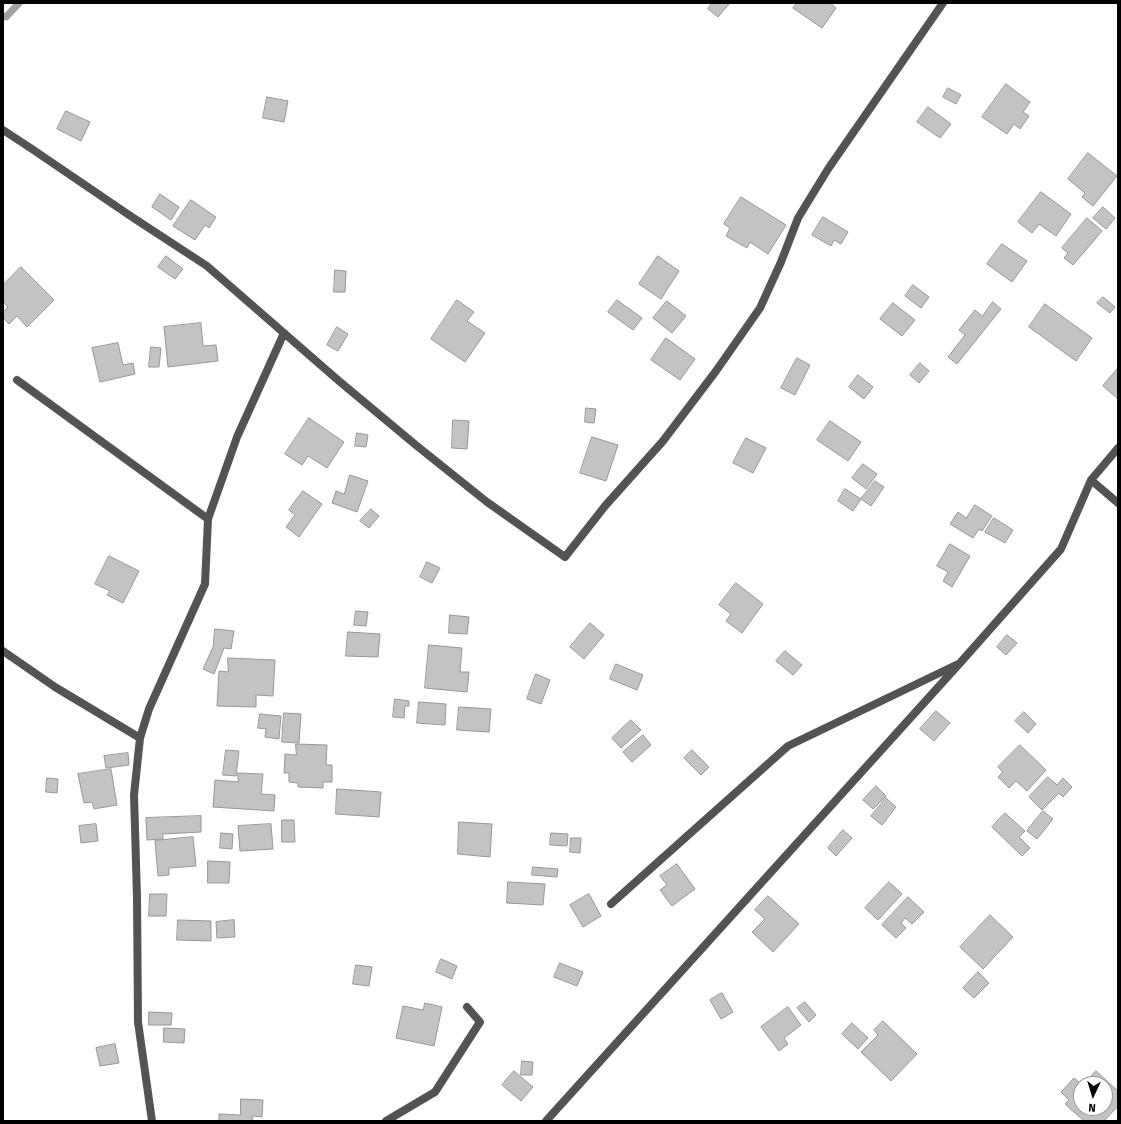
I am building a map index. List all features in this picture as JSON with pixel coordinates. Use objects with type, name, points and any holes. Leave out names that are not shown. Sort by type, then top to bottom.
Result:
[{"type":"street","points":[[3,130],[207,266],[339,381],[487,502],[565,557],[605,506],[663,441],[716,371],[760,308],[781,262],[798,218],[828,169],[943,3]]},
{"type":"street","points":[[152,1121],[138,1022],[134,795],[140,738],[149,709],[204,584],[208,519],[237,437],[284,333]]},
{"type":"street","points":[[17,380],[208,519]]},
{"type":"street","points":[[546,1121],[960,663],[1060,549],[1091,480],[1118,448]]},
{"type":"street","points":[[1091,480],[1118,503]]},
{"type":"street","points":[[3,651],[55,688],[140,738]]},
{"type":"street","points":[[611,904],[788,746],[960,663]]},
{"type":"street","points":[[386,1121],[435,1092],[480,1022],[467,1008]]},
{"type":"building","points":[[712,3],[730,3],[718,17],[708,9]]},
{"type":"building","points":[[797,3],[830,3],[836,8],[822,28],[793,8]]},
{"type":"building","points":[[1006,84],[1030,102],[1023,112],[1029,116],[1020,129],[1014,124],[1007,134],[982,117]]},
{"type":"building","points":[[948,88],[961,95],[956,104],[943,97]]},
{"type":"building","points":[[267,97],[288,101],[284,122],[263,118]]},
{"type":"building","points":[[928,107],[951,124],[940,138],[917,122]]},
{"type":"building","points":[[66,111],[90,122],[81,141],[57,129]]},
{"type":"building","points":[[1088,153],[1117,176],[1093,206],[1082,197],[1085,193],[1068,179]]},
{"type":"building","points":[[1041,192],[1071,214],[1056,236],[1039,224],[1032,233],[1018,222]]},
{"type":"building","points":[[160,194],[179,207],[171,220],[152,207]]},
{"type":"building","points":[[741,197],[786,225],[768,254],[750,242],[747,248],[726,236],[730,228],[724,224]]},
{"type":"building","points":[[191,200],[216,217],[209,228],[205,225],[195,240],[173,226]]},
{"type":"building","points":[[1103,207],[1115,218],[1106,229],[1093,218]]},
{"type":"building","points":[[823,217],[848,232],[841,244],[834,240],[831,246],[812,235]]},
{"type":"building","points":[[1087,218],[1102,231],[1073,265],[1064,258],[1068,253],[1062,248]]},
{"type":"building","points":[[1002,244],[1027,261],[1012,282],[987,264]]},
{"type":"building","points":[[166,256],[183,269],[175,279],[158,267]]},
{"type":"building","points":[[658,256],[679,271],[661,299],[639,284]]},
{"type":"building","points":[[21,267],[54,300],[27,327],[17,316],[9,324],[3,318],[3,312],[8,307],[3,302],[3,285]]},
{"type":"building","points":[[335,270],[346,271],[345,292],[334,292]]},
{"type":"building","points":[[913,285],[929,297],[921,308],[905,296]]},
{"type":"building","points":[[1103,297],[1115,307],[1110,313],[1097,303]]},
{"type":"building","points":[[457,300],[474,312],[467,321],[485,333],[465,362],[431,339]]},
{"type":"building","points":[[617,300],[642,318],[633,330],[608,312]]},
{"type":"building","points":[[667,301],[686,316],[672,333],[653,318]]},
{"type":"building","points":[[993,302],[1001,309],[957,364],[948,357],[965,335],[959,330],[975,310],[982,316]]},
{"type":"building","points":[[893,303],[915,320],[902,336],[880,319]]},
{"type":"building","points":[[1045,304],[1092,338],[1076,361],[1029,327]]},
{"type":"building","points":[[201,323],[203,346],[216,345],[218,361],[168,367],[164,327]]},
{"type":"building","points":[[337,327],[348,334],[338,351],[327,345]]},
{"type":"building","points":[[666,338],[695,359],[680,380],[651,360]]},
{"type":"building","points":[[118,343],[123,365],[133,363],[135,374],[100,382],[92,348]]},
{"type":"building","points":[[151,347],[161,348],[159,367],[149,367]]},
{"type":"building","points":[[797,358],[810,365],[795,395],[781,388]]},
{"type":"building","points":[[920,363],[929,371],[919,383],[910,375]]},
{"type":"building","points":[[1118,368],[1118,399],[1103,386]]},
{"type":"building","points":[[858,375],[873,387],[864,399],[849,387]]},
{"type":"building","points":[[586,408],[596,409],[594,423],[585,422]]},
{"type":"building","points":[[309,418],[344,442],[327,468],[308,456],[302,465],[285,454]]},
{"type":"building","points":[[453,420],[469,421],[467,449],[452,448]]},
{"type":"building","points":[[830,421],[861,442],[848,461],[817,440]]},
{"type":"building","points":[[357,433],[368,435],[366,447],[355,446]]},
{"type":"building","points":[[592,437],[618,445],[606,481],[580,473]]},
{"type":"building","points":[[746,438],[766,448],[753,473],[733,463]]},
{"type":"building","points":[[863,464],[877,474],[866,489],[852,478]]},
{"type":"building","points":[[350,475],[368,481],[357,512],[332,503],[336,491],[344,494]]},
{"type":"building","points":[[875,481],[884,487],[871,506],[861,499]]},
{"type":"building","points":[[845,489],[861,499],[853,511],[838,501]]},
{"type":"building","points":[[303,491],[322,504],[299,537],[286,527],[295,515],[289,510]]},
{"type":"building","points":[[975,505],[992,516],[982,531],[979,529],[973,538],[950,524],[958,512],[966,518]]},
{"type":"building","points":[[371,509],[379,516],[369,528],[360,521]]},
{"type":"building","points":[[994,518],[1013,530],[1005,543],[985,532]]},
{"type":"building","points":[[950,544],[970,556],[952,587],[943,581],[948,572],[937,566]]},
{"type":"building","points":[[109,556],[139,571],[123,603],[107,595],[110,591],[95,584]]},
{"type":"building","points":[[427,562],[440,568],[432,583],[420,577]]},
{"type":"building","points":[[736,583],[763,604],[742,633],[726,621],[731,614],[719,605]]},
{"type":"building","points":[[356,611],[368,612],[366,626],[354,625]]},
{"type":"building","points":[[450,615],[469,617],[467,634],[449,633]]},
{"type":"building","points":[[590,623],[604,635],[584,659],[570,647]]},
{"type":"building","points":[[215,629],[234,631],[231,649],[224,648],[214,674],[203,669],[213,647]]},
{"type":"building","points":[[348,632],[380,634],[378,657],[346,656]]},
{"type":"building","points":[[1007,635],[1017,643],[1006,655],[997,647]]},
{"type":"building","points":[[429,645],[462,648],[460,672],[469,672],[467,692],[425,688]]},
{"type":"building","points":[[785,651],[802,665],[793,675],[776,661]]},
{"type":"building","points":[[228,658],[275,660],[273,696],[256,695],[256,707],[217,706],[219,671],[228,672]]},
{"type":"building","points":[[616,664],[643,675],[637,690],[610,679]]},
{"type":"building","points":[[536,674],[550,680],[541,704],[527,699]]},
{"type":"building","points":[[395,699],[409,701],[409,706],[405,706],[404,718],[393,717]]},
{"type":"building","points":[[419,702],[446,704],[445,725],[417,723]]},
{"type":"building","points":[[459,707],[491,709],[489,732],[457,730]]},
{"type":"building","points":[[936,711],[950,723],[934,741],[920,729]]},
{"type":"building","points":[[1024,712],[1036,724],[1028,733],[1015,721]]},
{"type":"building","points":[[284,713],[301,714],[299,743],[282,742]]},
{"type":"building","points":[[260,714],[281,716],[279,739],[265,737],[266,729],[258,728]]},
{"type":"building","points":[[631,720],[641,730],[621,748],[612,738]]},
{"type":"building","points":[[643,735],[651,745],[632,762],[623,752]]},
{"type":"building","points":[[296,744],[327,745],[326,765],[332,765],[332,782],[323,782],[323,788],[298,787],[298,783],[289,782],[289,773],[284,773],[285,754],[296,755]]},
{"type":"building","points":[[1020,745],[1046,770],[1027,791],[1016,781],[1009,788],[998,777],[1003,772],[998,767]]},
{"type":"building","points":[[226,750],[239,751],[236,776],[223,775]]},
{"type":"building","points":[[692,750],[709,767],[701,775],[684,758]]},
{"type":"building","points":[[128,753],[129,765],[106,768],[104,756]]},
{"type":"building","points":[[111,769],[117,805],[94,809],[92,802],[84,803],[78,774]]},
{"type":"building","points":[[238,773],[263,774],[261,794],[275,795],[274,811],[213,807],[215,780],[238,782]]},
{"type":"building","points":[[1048,777],[1057,785],[1063,778],[1072,787],[1063,797],[1059,793],[1042,810],[1029,797]]},
{"type":"building","points":[[47,778],[58,779],[57,793],[46,792]]},
{"type":"building","points":[[876,786],[886,796],[873,809],[863,800]]},
{"type":"building","points":[[337,789],[381,792],[379,817],[336,814]]},
{"type":"building","points":[[886,798],[896,807],[882,825],[871,816]]},
{"type":"building","points":[[1043,811],[1053,819],[1037,839],[1027,831]]},
{"type":"building","points":[[1005,813],[1025,831],[1019,837],[1030,848],[1022,856],[992,827]]},
{"type":"building","points":[[201,816],[201,832],[163,834],[163,839],[147,840],[146,818]]},
{"type":"building","points":[[282,820],[294,820],[295,842],[282,842]]},
{"type":"building","points":[[459,822],[492,824],[490,857],[458,854]]},
{"type":"building","points":[[96,824],[98,841],[81,843],[79,826]]},
{"type":"building","points":[[271,824],[273,849],[240,851],[238,826]]},
{"type":"building","points":[[843,830],[852,838],[836,856],[828,848]]},
{"type":"building","points":[[221,833],[233,834],[232,849],[220,848]]},
{"type":"building","points":[[551,833],[568,834],[567,846],[550,845]]},
{"type":"building","points":[[193,837],[196,866],[169,868],[169,875],[158,876],[155,841]]},
{"type":"building","points":[[571,838],[581,838],[580,853],[570,852]]},
{"type":"building","points":[[208,861],[230,862],[229,883],[208,883]]},
{"type":"building","points":[[677,864],[695,889],[672,906],[660,890],[667,885],[660,876]]},
{"type":"building","points":[[533,867],[558,869],[557,877],[532,875]]},
{"type":"building","points":[[508,882],[545,884],[543,905],[507,903]]},
{"type":"building","points":[[889,882],[902,894],[878,920],[865,908]]},
{"type":"building","points":[[150,894],[167,894],[166,916],[149,916]]},
{"type":"building","points":[[589,894],[601,916],[583,927],[570,905]]},
{"type":"building","points":[[768,896],[799,924],[773,952],[752,932],[765,919],[755,910]]},
{"type":"building","points":[[908,897],[924,912],[912,924],[905,918],[901,923],[906,928],[896,938],[882,925]]},
{"type":"building","points":[[990,915],[1013,937],[983,969],[960,947]]},
{"type":"building","points":[[178,920],[211,921],[211,941],[177,940]]},
{"type":"building","points":[[234,920],[235,937],[217,938],[216,922]]},
{"type":"building","points":[[441,959],[457,966],[452,979],[436,972]]},
{"type":"building","points":[[560,963],[583,972],[577,986],[554,977]]},
{"type":"building","points":[[356,965],[372,967],[369,986],[353,984]]},
{"type":"building","points":[[978,972],[989,983],[974,998],[963,988]]},
{"type":"building","points":[[722,993],[733,1012],[721,1019],[710,1000]]},
{"type":"building","points":[[805,1002],[816,1015],[809,1022],[797,1008]]},
{"type":"building","points":[[425,1003],[442,1007],[434,1046],[396,1038],[403,1006],[423,1010]]},
{"type":"building","points":[[788,1007],[801,1025],[784,1038],[788,1044],[779,1051],[761,1027]]},
{"type":"building","points":[[149,1012],[172,1013],[171,1025],[149,1025]]},
{"type":"building","points":[[883,1021],[917,1054],[891,1081],[861,1052],[878,1035],[874,1030]]},
{"type":"building","points":[[852,1023],[868,1038],[858,1049],[842,1034]]},
{"type":"building","points":[[164,1028],[185,1029],[184,1043],[164,1042]]},
{"type":"building","points":[[115,1044],[119,1063],[100,1066],[96,1048]]},
{"type":"building","points":[[522,1061],[533,1062],[532,1075],[521,1075]]},
{"type":"building","points":[[514,1071],[533,1087],[521,1101],[502,1085]]},
{"type":"building","points":[[1096,1071],[1102,1076],[1091,1076]]},
{"type":"building","points":[[1073,1079],[1073,1111],[1065,1104],[1069,1100],[1061,1092]]},
{"type":"building","points":[[1113,1086],[1118,1091],[1118,1106],[1113,1111]]},
{"type":"building","points":[[241,1099],[263,1100],[262,1117],[253,1116],[252,1121],[219,1121],[219,1114],[240,1115]]},
{"type":"building","points":[[1078,1116],[1109,1116],[1104,1121],[1084,1121]]},
{"type":"waterway","points":[[3,16],[6,17],[19,3]]}]
